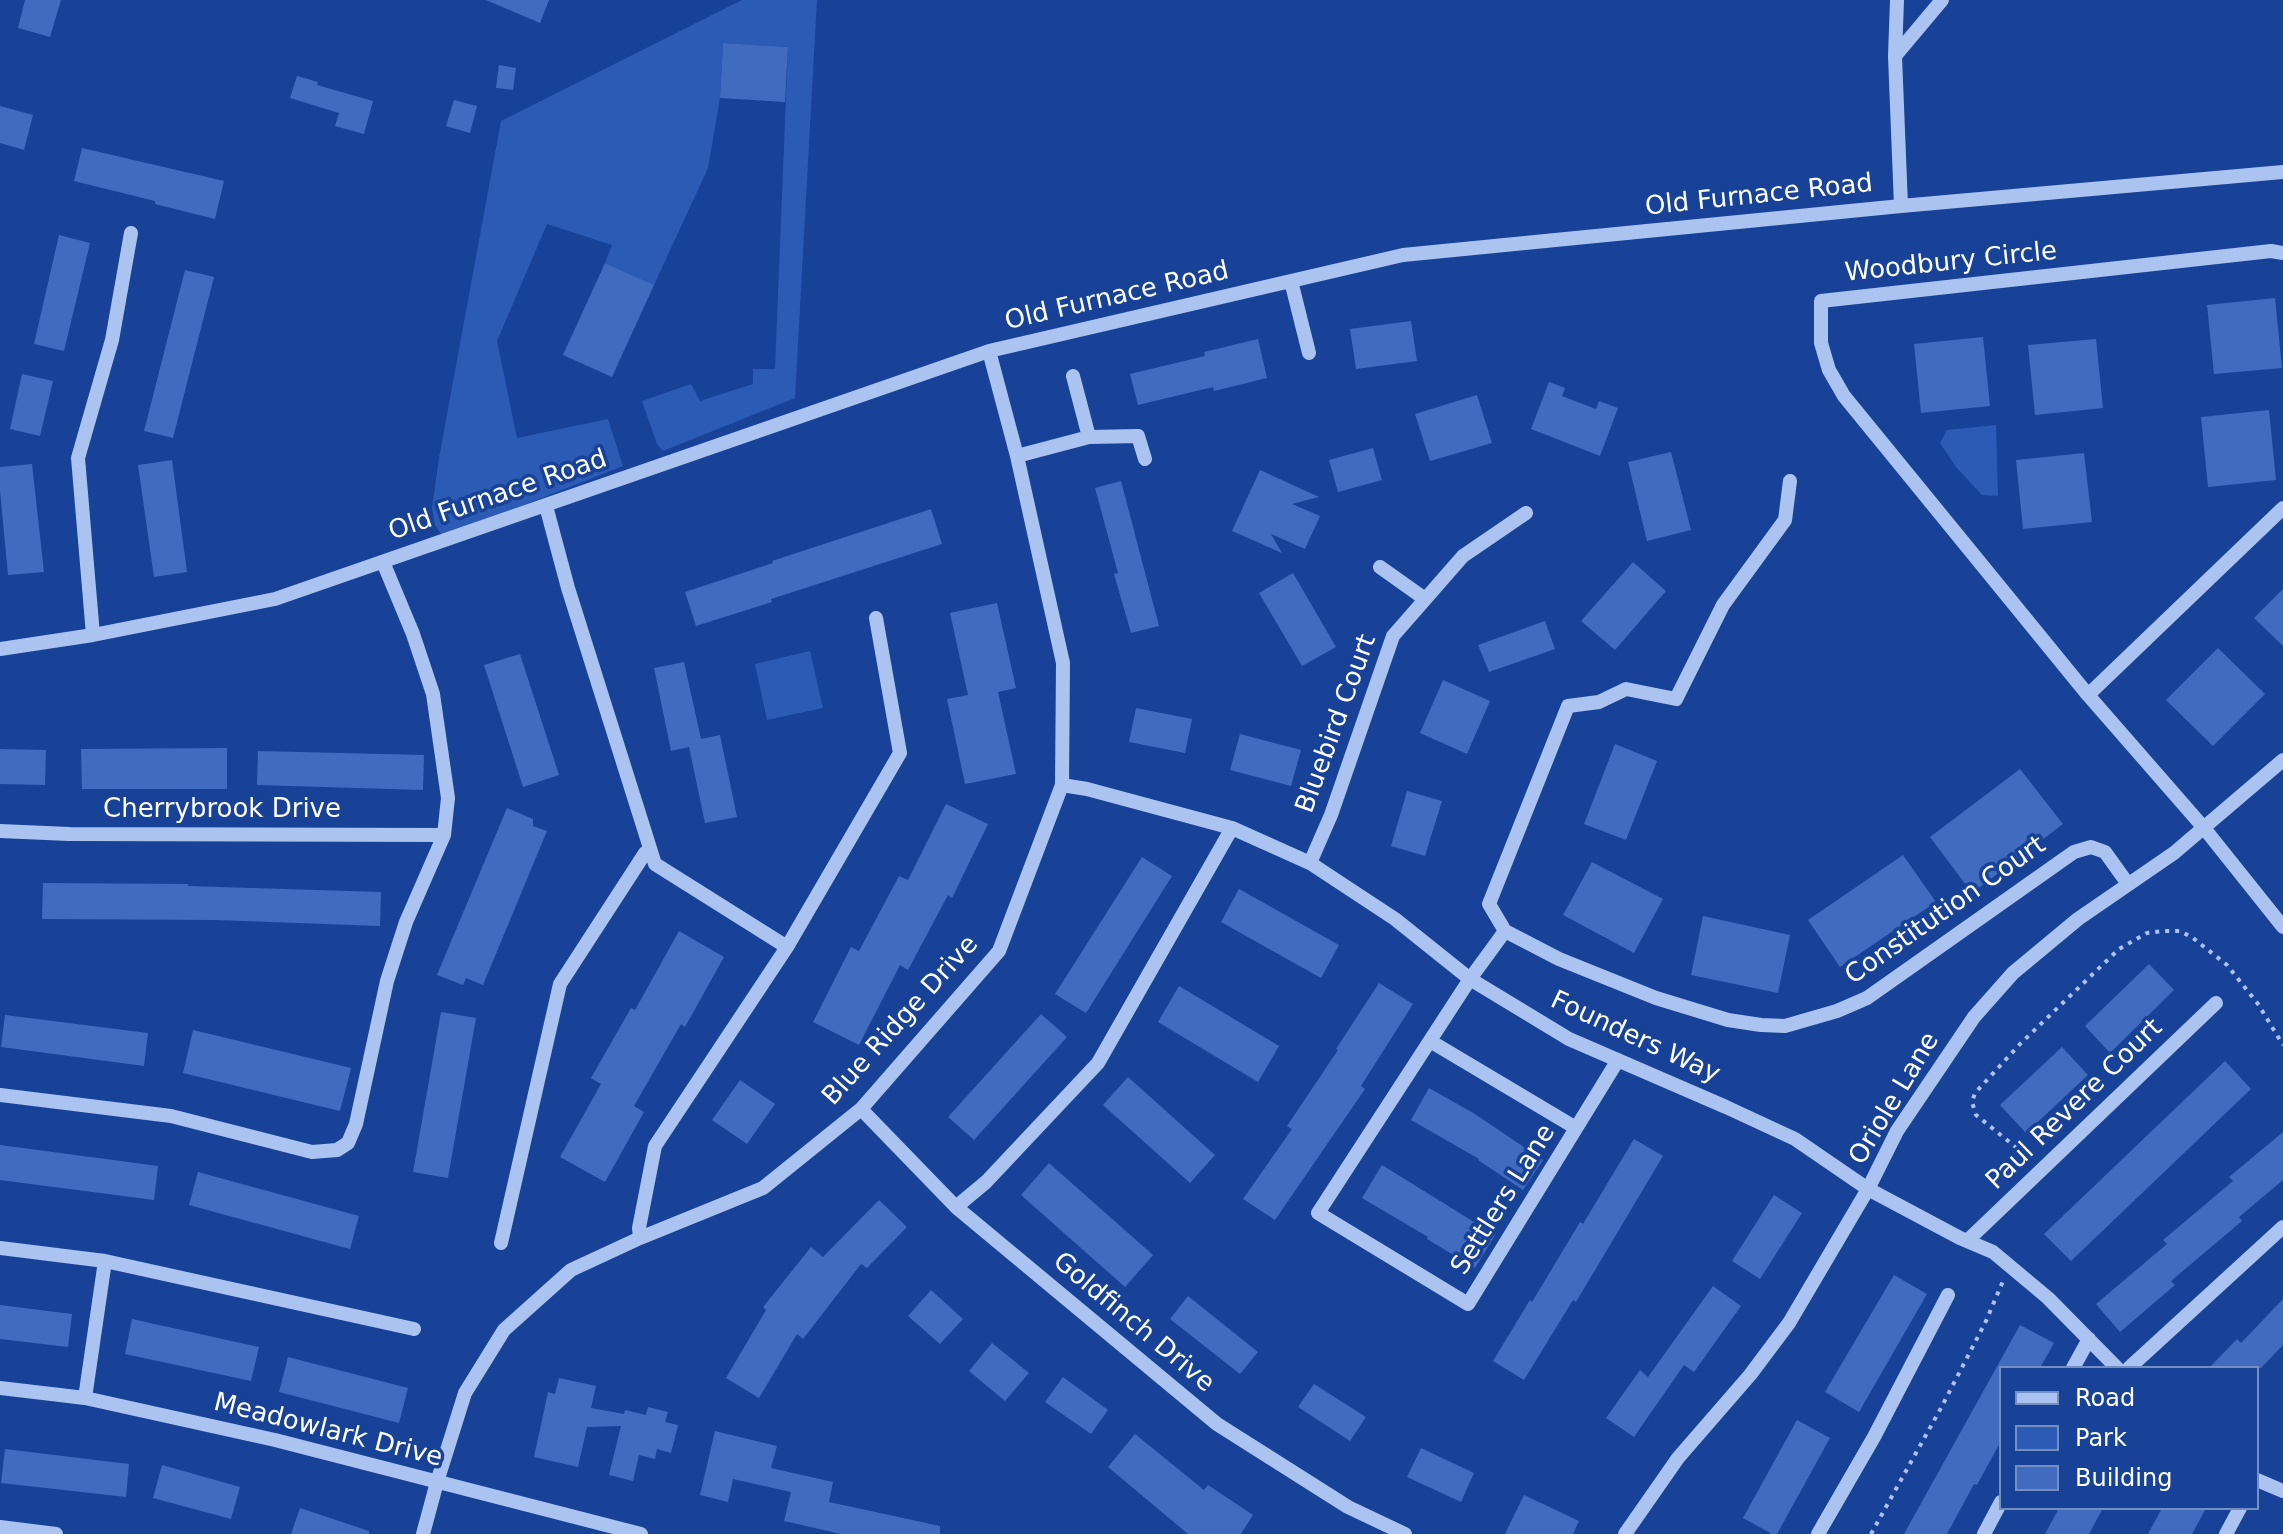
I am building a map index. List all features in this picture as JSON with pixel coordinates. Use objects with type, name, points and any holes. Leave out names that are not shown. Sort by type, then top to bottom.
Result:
[{"type":"street","points":[[1897,0],[1895,56],[1901,206]]},
{"type":"street","points":[[1895,56],[1942,0]]},
{"type":"street","name":"Old Furnace Road","points":[[0,649],[93,635],[275,599],[989,351],[1403,255],[2283,172]]},
{"type":"street","points":[[93,635],[78,458],[112,340],[131,233]]},
{"type":"street","name":"Woodbury Circle","points":[[2283,253],[2271,251],[1821,301],[1821,343],[1829,370],[1844,396],[2088,695],[2204,828],[2283,927]]},
{"type":"street","points":[[1291,281],[1309,353]]},
{"type":"street","name":"Blue Ridge Drive","points":[[423,1534],[465,1393],[504,1330],[571,1270],[763,1188],[861,1109],[999,951],[1062,785],[1063,663],[1017,456],[989,351]]},
{"type":"street","points":[[1073,376],[1089,437]]},
{"type":"street","points":[[1017,456],[1089,437],[1138,436],[1145,459]]},
{"type":"street","points":[[1505,931],[1489,904],[1568,706],[1599,702],[1626,689],[1676,699],[1723,605],[1785,520],[1790,481]]},
{"type":"street","points":[[546,506],[568,588],[655,864],[787,947]]},
{"type":"street","points":[[2088,695],[2283,508]]},
{"type":"street","name":"Bluebird Court","points":[[1310,863],[1331,815],[1393,636],[1463,556],[1526,513]]},
{"type":"street","points":[[0,1095],[171,1116],[312,1152],[337,1150],[348,1143],[356,1124],[387,981],[406,922],[444,835],[448,798],[433,694],[413,634],[383,562]]},
{"type":"street","points":[[1380,567],[1425,599]]},
{"type":"street","points":[[640,1238],[639,1228],[655,1146],[787,947],[900,753],[876,618]]},
{"type":"street","name":"Oriole Lane","points":[[1625,1534],[1678,1458],[1777,1341],[1807,1296],[1897,1131],[1974,1017],[2013,973],[2078,919],[2174,853],[2283,760]]},
{"type":"street","name":"Founders Way","points":[[1062,785],[1232,828],[1310,863],[1395,919],[1470,979],[1569,1039],[1795,1139],[1868,1189],[1993,1252],[2048,1298],[2115,1366]]},
{"type":"street","points":[[956,1207],[986,1182],[1098,1063],[1232,828]]},
{"type":"street","name":"Cherrybrook Drive","points":[[0,831],[444,835]]},
{"type":"street","name":"Constitution Court","points":[[1505,931],[1559,959],[1656,998],[1728,1020],[1785,1026],[1812,1020],[1867,998],[2074,852],[2091,847],[2105,852],[2128,884]]},
{"type":"street","points":[[501,1243],[560,984],[645,853],[650,850]]},
{"type":"street","name":"Settlers Lane","points":[[1505,931],[1470,979],[1318,1213],[1468,1304],[1618,1060]]},
{"type":"street","name":"Paul Revere Court","points":[[1967,1241],[2216,1003]]},
{"type":"street","points":[[1430,1041],[1576,1128]]},
{"type":"street","name":"Goldfinch Drive","points":[[861,1109],[956,1207],[1217,1424],[1348,1507],[1405,1534]]},
{"type":"street","points":[[2131,1366],[2283,1227]]},
{"type":"street","points":[[0,1248],[105,1261],[414,1329]]},
{"type":"street","points":[[85,1398],[105,1261]]},
{"type":"street","points":[[1818,1534],[1874,1437],[1948,1295]]},
{"type":"street","points":[[2074,1366],[2089,1339]]},
{"type":"street","name":"Meadowlark Drive","points":[[0,1388],[85,1398],[275,1440],[641,1534]]},
{"type":"street","points":[[2259,1481],[2283,1491]]},
{"type":"street","points":[[1984,1534],[1999,1506]]},
{"type":"street","points":[[2226,1534],[2239,1510]]},
{"type":"street","points":[[0,1527],[56,1534]]},
{"type":"path","points":[[2017,1148],[1976,1115],[1972,1102],[1975,1093],[2021,1043],[2119,949],[2147,933],[2180,931],[2227,965],[2258,1004],[2283,1045]]},
{"type":"path","points":[[1871,1534],[1960,1371],[2003,1281]]},
{"type":"green space","points":[[742,0],[817,0],[795,398],[663,451],[657,444],[642,401],[691,384],[700,401],[753,384],[753,369],[775,369],[788,47],[723,43],[720,98],[708,168],[654,285],[605,263],[612,245],[547,224],[497,341],[517,438],[608,419],[623,466],[443,537],[435,525],[432,508],[501,121]]},
{"type":"green space","points":[[1996,425],[1998,496],[1982,495],[1956,467],[1940,443],[1947,430]]},
{"type":"green space","points":[[810,651],[823,708],[767,720],[755,664]]},
{"type":"building","points":[[25,0],[61,0],[50,37],[18,28]]},
{"type":"building","points":[[486,0],[549,0],[540,23]]},
{"type":"building","points":[[723,43],[788,47],[785,102],[720,98]]},
{"type":"building","points":[[499,65],[516,68],[513,90],[496,88]]},
{"type":"building","points":[[297,76],[373,101],[364,134],[335,126],[339,113],[290,98]]},
{"type":"building","points":[[454,100],[477,106],[470,133],[446,126]]},
{"type":"building","points":[[0,106],[33,115],[24,150],[0,143]]},
{"type":"building","points":[[82,148],[224,181],[215,219],[74,181]]},
{"type":"building","points":[[59,235],[90,243],[64,351],[34,344]]},
{"type":"building","points":[[605,263],[654,285],[612,377],[563,355]]},
{"type":"building","points":[[185,270],[214,277],[173,438],[144,431]]},
{"type":"building","points":[[2275,298],[2282,368],[2214,374],[2207,305]]},
{"type":"building","points":[[1411,321],[1417,361],[1356,369],[1350,329]]},
{"type":"building","points":[[1983,337],[1990,406],[1921,413],[1914,344]]},
{"type":"building","points":[[1258,339],[1267,378],[1138,405],[1130,374],[1205,356],[1204,352]]},
{"type":"building","points":[[2096,339],[2103,408],[2035,415],[2028,345]]},
{"type":"building","points":[[22,374],[53,381],[40,436],[10,429]]},
{"type":"building","points":[[1549,382],[1565,388],[1562,396],[1596,409],[1599,401],[1618,408],[1600,456],[1531,429]]},
{"type":"building","points":[[1477,395],[1492,443],[1430,461],[1415,414]]},
{"type":"building","points":[[2269,410],[2276,480],[2208,487],[2201,417]]},
{"type":"building","points":[[1373,448],[1382,480],[1338,492],[1329,460]]},
{"type":"building","points":[[1671,452],[1691,530],[1647,541],[1628,462]]},
{"type":"building","points":[[2084,453],[2092,522],[2023,529],[2016,460]]},
{"type":"building","points":[[172,460],[187,572],[154,577],[138,465]]},
{"type":"building","points":[[32,464],[44,572],[8,575],[0,467]]},
{"type":"building","points":[[1260,470],[1319,497],[1292,504],[1320,516],[1305,549],[1271,534],[1282,553],[1232,531]]},
{"type":"building","points":[[1121,481],[1159,626],[1131,633],[1095,488]]},
{"type":"building","points":[[931,509],[942,544],[696,626],[685,592]]},
{"type":"building","points":[[1633,562],[1666,591],[1615,650],[1581,621]]},
{"type":"building","points":[[1293,573],[1336,647],[1302,666],[1259,593]]},
{"type":"building","points":[[2283,589],[2283,646],[2254,618]]},
{"type":"building","points":[[997,603],[1016,688],[998,692],[1016,774],[965,784],[947,699],[968,695],[950,613]]},
{"type":"building","points":[[1545,621],[1555,649],[1489,672],[1478,645]]},
{"type":"building","points":[[2218,648],[2265,694],[2213,746],[2166,700]]},
{"type":"building","points":[[520,654],[559,775],[523,787],[484,665]]},
{"type":"building","points":[[684,662],[701,739],[720,735],[737,817],[705,823],[689,747],[671,751],[654,668]]},
{"type":"building","points":[[1443,680],[1490,701],[1467,754],[1420,733]]},
{"type":"building","points":[[1136,708],[1192,719],[1185,753],[1129,742]]},
{"type":"building","points":[[1240,734],[1301,750],[1291,786],[1230,770]]},
{"type":"building","points":[[1615,744],[1657,761],[1626,840],[1584,824]]},
{"type":"building","points":[[227,748],[227,789],[82,789],[81,749]]},
{"type":"building","points":[[0,749],[46,750],[45,785],[0,784]]},
{"type":"building","points":[[258,751],[424,755],[423,790],[257,785]]},
{"type":"building","points":[[2020,769],[2063,824],[1972,893],[1930,837]]},
{"type":"building","points":[[1407,791],[1442,801],[1425,856],[1391,846]]},
{"type":"building","points":[[946,804],[988,824],[952,898],[948,895],[908,970],[900,965],[859,1045],[813,1022],[851,947],[859,951],[899,876],[908,880]]},
{"type":"building","points":[[507,808],[533,819],[533,826],[547,831],[483,985],[466,978],[463,985],[437,975]]},
{"type":"building","points":[[1903,855],[1936,902],[1840,967],[1808,920]]},
{"type":"building","points":[[1142,857],[1172,876],[1086,1013],[1055,994]]},
{"type":"building","points":[[1592,862],[1663,899],[1634,953],[1563,915]]},
{"type":"building","points":[[43,883],[188,884],[381,892],[380,926],[215,920],[42,919]]},
{"type":"building","points":[[1239,889],[1339,945],[1321,978],[1221,922]]},
{"type":"building","points":[[1703,916],[1790,935],[1778,993],[1691,975]]},
{"type":"building","points":[[679,931],[724,957],[685,1027],[681,1024],[634,1106],[644,1112],[605,1182],[560,1157],[601,1084],[591,1078],[631,1008],[635,1010]]},
{"type":"building","points":[[2149,964],[2174,990],[2110,1053],[2085,1026]]},
{"type":"building","points":[[1379,983],[1413,1004],[1361,1086],[1365,1089],[1275,1220],[1243,1199],[1292,1129],[1287,1126]]},
{"type":"building","points":[[1179,986],[1279,1046],[1258,1082],[1158,1022]]},
{"type":"building","points":[[441,1012],[476,1018],[448,1178],[413,1172]]},
{"type":"building","points":[[1041,1014],[1067,1037],[974,1140],[948,1117]]},
{"type":"building","points":[[5,1015],[148,1033],[144,1066],[1,1047]]},
{"type":"building","points":[[193,1030],[351,1068],[340,1111],[183,1073]]},
{"type":"building","points":[[2062,1047],[2088,1075],[2026,1133],[2000,1105]]},
{"type":"building","points":[[2225,1061],[2251,1089],[2071,1261],[2044,1234]]},
{"type":"building","points":[[1128,1077],[1215,1155],[1190,1183],[1103,1105]]},
{"type":"building","points":[[740,1080],[775,1104],[747,1144],[712,1120]]},
{"type":"building","points":[[1429,1088],[1475,1114],[1543,1160],[1523,1190],[1479,1159],[1411,1120]]},
{"type":"building","points":[[2283,1132],[2283,1180],[2239,1217],[2242,1221],[2171,1281],[2175,1285],[2120,1332],[2096,1304],[2167,1244],[2163,1240],[2233,1181],[2229,1177]]},
{"type":"building","points":[[1634,1139],[1663,1156],[1576,1302],[1573,1300],[1524,1380],[1493,1361],[1580,1222],[1583,1224]]},
{"type":"building","points":[[0,1145],[158,1166],[154,1200],[0,1180]]},
{"type":"building","points":[[1049,1163],[1153,1255],[1125,1287],[1021,1195]]},
{"type":"building","points":[[1382,1165],[1495,1235],[1475,1268],[1362,1198]]},
{"type":"building","points":[[198,1172],[359,1216],[350,1249],[189,1205]]},
{"type":"building","points":[[1774,1195],[1802,1213],[1760,1279],[1732,1261]]},
{"type":"building","points":[[879,1200],[907,1227],[867,1268],[861,1264],[803,1339],[797,1334],[759,1398],[726,1378],[766,1310],[763,1307],[811,1247],[823,1257]]},
{"type":"building","points":[[1894,1275],[1927,1294],[1859,1412],[1825,1392]]},
{"type":"building","points":[[1713,1286],[1741,1306],[1694,1372],[1684,1365],[1634,1437],[1606,1418],[1640,1370],[1648,1377]]},
{"type":"building","points":[[931,1290],[963,1319],[940,1344],[908,1316]]},
{"type":"building","points":[[1188,1296],[1258,1352],[1240,1374],[1170,1319]]},
{"type":"building","points":[[2283,1299],[2283,1345],[2261,1368],[2211,1366],[2237,1339],[2241,1343]]},
{"type":"building","points":[[0,1305],[72,1314],[68,1347],[0,1339]]},
{"type":"building","points":[[132,1319],[259,1347],[251,1381],[125,1354]]},
{"type":"building","points":[[2020,1325],[2054,1343],[2041,1366],[1999,1366],[1999,1445],[1947,1534],[1904,1534]]},
{"type":"building","points":[[992,1343],[1029,1373],[1005,1401],[969,1371]]},
{"type":"building","points":[[288,1357],[408,1388],[399,1423],[279,1392]]},
{"type":"building","points":[[1063,1377],[1108,1410],[1091,1434],[1045,1402]]},
{"type":"building","points":[[559,1378],[596,1386],[591,1408],[624,1414],[625,1410],[646,1415],[648,1407],[668,1412],[665,1422],[678,1425],[671,1453],[657,1449],[655,1459],[639,1455],[633,1481],[609,1475],[621,1426],[587,1427],[578,1467],[534,1457],[548,1392],[555,1394]]},
{"type":"building","points":[[1314,1384],[1366,1417],[1350,1441],[1298,1407]]},
{"type":"building","points":[[1797,1420],[1830,1438],[1777,1534],[1772,1534],[1743,1518]]},
{"type":"building","points":[[715,1431],[777,1446],[771,1468],[833,1482],[829,1502],[940,1526],[940,1534],[841,1534],[784,1521],[791,1492],[733,1479],[728,1502],[700,1495]]},
{"type":"building","points":[[1135,1434],[1204,1490],[1208,1485],[1253,1515],[1241,1534],[1188,1534],[1108,1467]]},
{"type":"building","points":[[1421,1448],[1474,1473],[1461,1502],[1407,1477]]},
{"type":"building","points":[[5,1449],[129,1464],[126,1497],[1,1483]]},
{"type":"building","points":[[162,1465],[240,1487],[231,1519],[153,1498]]},
{"type":"building","points":[[1524,1495],[1579,1521],[1573,1534],[1505,1534]]},
{"type":"building","points":[[300,1508],[369,1531],[369,1534],[291,1534]]},
{"type":"building","points":[[2058,1510],[2102,1510],[2089,1534],[2045,1534]]},
{"type":"building","points":[[2161,1510],[2205,1510],[2192,1534],[2148,1534]]}]
